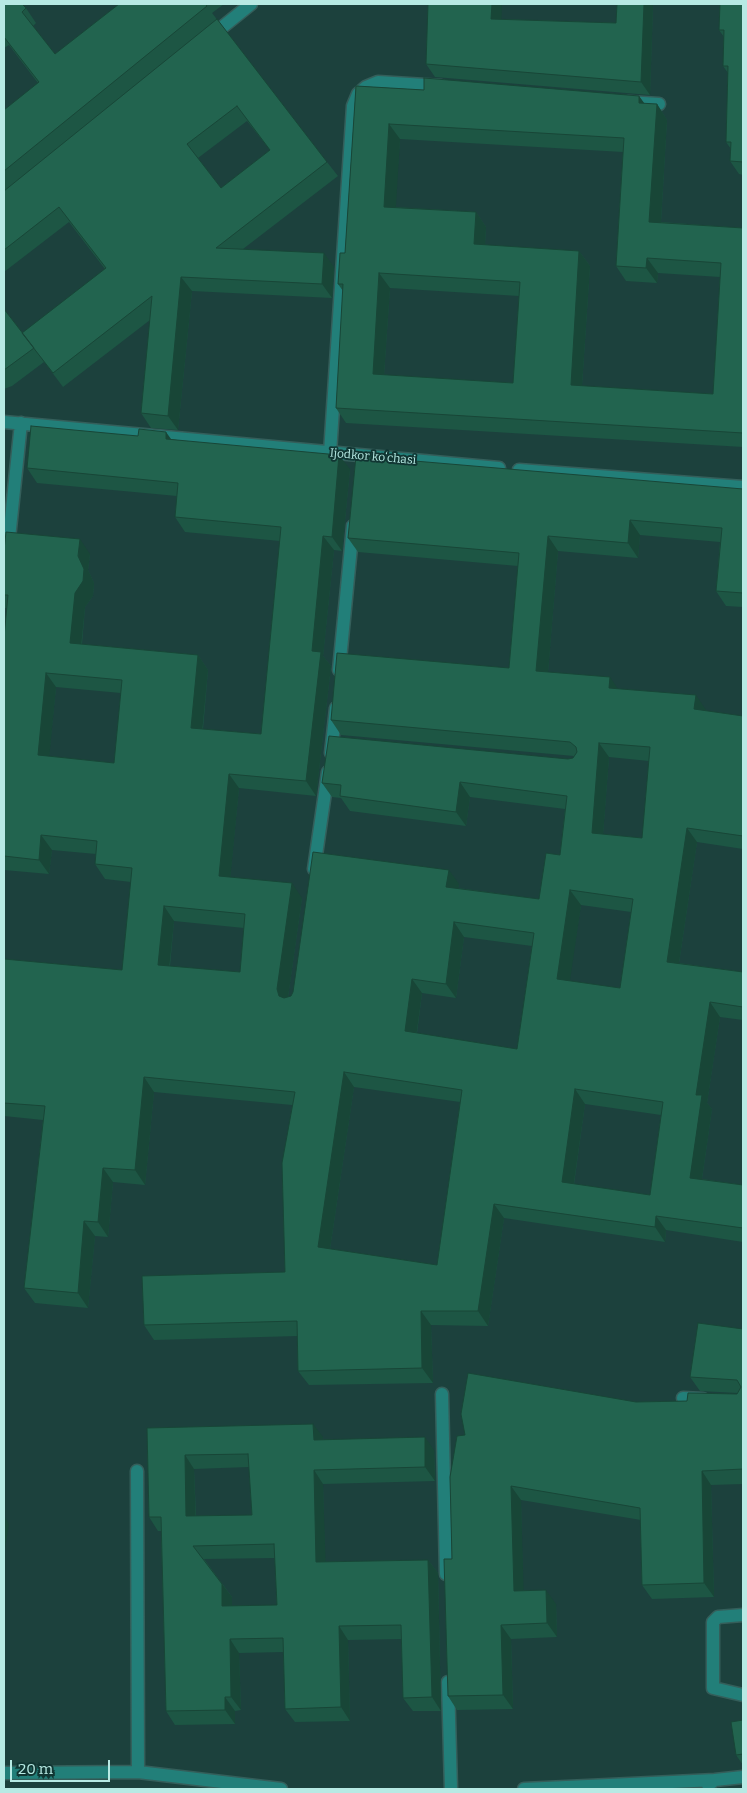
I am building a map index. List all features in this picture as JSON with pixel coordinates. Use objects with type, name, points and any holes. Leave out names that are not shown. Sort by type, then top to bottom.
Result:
[{"type":"street","points":[[203,42],[251,4]]},
{"type":"street","points":[[330,453],[353,106],[358,94],[366,87],[378,82],[450,87]]},
{"type":"street","points":[[619,101],[659,104]]},
{"type":"street","name":"Ijodkor koʻchasi","points":[[4,422],[330,453],[359,460],[743,487]]},
{"type":"street","points":[[7,556],[21,423]]},
{"type":"street","points":[[313,878],[337,742],[338,687],[354,514]]},
{"type":"street","points":[[442,1394],[446,1592]]},
{"type":"street","points":[[683,1398],[718,1400]]},
{"type":"street","points":[[137,1471],[138,1772]]},
{"type":"street","points":[[743,1615],[718,1617],[713,1622],[713,1688],[743,1695]]},
{"type":"street","points":[[448,1671],[451,1789]]},
{"type":"street","points":[[4,1773],[138,1772],[281,1789]]},
{"type":"street","points":[[524,1789],[743,1777]]},
{"type":"street","points":[[702,1789],[714,1780]]},
{"type":"building","points":[[4,4],[22,4],[26,8],[22,12],[55,54],[119,4],[205,4],[207,6],[4,171],[4,110],[39,82],[4,37]]},
{"type":"building","points":[[428,4],[492,4],[491,19],[616,23],[617,4],[644,4],[641,82],[426,64]]},
{"type":"building","points":[[720,4],[743,4],[743,162],[730,161],[731,142],[726,142],[728,66],[723,66],[724,30],[719,30]]},
{"type":"building","points":[[217,19],[327,162],[216,248],[324,253],[322,284],[181,277],[168,416],[141,413],[152,296],[53,373],[22,333],[106,268],[59,207],[4,250],[4,191]],"holes":[[[237,106],[270,150],[221,188],[187,144]]]},
{"type":"building","points":[[424,78],[639,96],[639,103],[657,104],[649,222],[743,228],[743,433],[336,408],[343,284],[338,284],[340,253],[345,253],[356,86],[424,90]],"holes":[[[389,124],[624,138],[616,266],[646,268],[647,258],[721,263],[713,394],[571,385],[579,251],[474,244],[476,212],[384,207]],[[379,273],[520,282],[513,383],[373,374]]]},
{"type":"building","points":[[4,309],[34,348],[4,370]]},
{"type":"building","points":[[31,426],[138,436],[139,429],[166,432],[166,439],[339,455],[332,537],[323,536],[312,651],[321,652],[306,781],[229,774],[219,876],[292,883],[277,989],[279,996],[284,998],[291,996],[293,992],[313,852],[449,870],[446,887],[539,899],[546,853],[560,855],[567,796],[460,782],[456,812],[340,796],[341,785],[322,783],[329,736],[568,759],[573,758],[577,752],[576,747],[570,742],[331,720],[337,653],[509,668],[519,553],[348,538],[356,456],[743,489],[743,593],[716,591],[722,528],[630,520],[628,543],[548,536],[536,671],[610,677],[609,688],[696,695],[694,709],[743,716],[743,836],[687,828],[667,962],[743,972],[743,1007],[710,1002],[696,1095],[702,1095],[690,1178],[743,1185],[743,1228],[656,1216],[655,1227],[494,1204],[478,1311],[421,1311],[422,1368],[298,1371],[297,1321],[144,1325],[142,1276],[285,1272],[282,1163],[295,1092],[144,1077],[135,1170],[103,1168],[98,1222],[84,1221],[78,1293],[24,1288],[45,1106],[4,1103],[4,959],[122,970],[132,868],[95,864],[97,841],[41,835],[39,860],[4,856],[4,637],[8,595],[4,595],[6,532],[80,539],[78,556],[84,569],[83,581],[75,593],[70,643],[198,655],[191,728],[261,734],[281,527],[175,517],[178,483],[27,468]],"holes":[[[46,673],[122,680],[114,763],[38,755]],[[599,743],[650,747],[642,838],[592,833]],[[570,890],[633,899],[620,988],[557,979]],[[164,906],[245,914],[240,972],[158,965]],[[454,922],[534,933],[517,1049],[405,1031],[412,979],[446,984]],[[344,1072],[462,1090],[437,1265],[318,1247]],[[575,1089],[663,1102],[650,1195],[562,1182]]]},
{"type":"building","points":[[698,1323],[743,1329],[743,1469],[702,1471],[704,1583],[642,1585],[640,1508],[511,1486],[514,1591],[546,1590],[547,1623],[501,1625],[503,1695],[448,1696],[444,1559],[452,1559],[450,1477],[457,1436],[465,1435],[461,1414],[468,1373],[636,1402],[687,1401],[688,1393],[737,1394],[741,1387],[737,1380],[690,1377]]},
{"type":"building","points":[[313,1424],[314,1440],[425,1437],[425,1467],[314,1470],[316,1562],[428,1560],[432,1697],[403,1698],[401,1625],[339,1626],[341,1707],[285,1709],[283,1638],[230,1639],[231,1697],[225,1697],[225,1710],[166,1711],[161,1517],[149,1517],[147,1428]],"holes":[[[248,1454],[252,1515],[186,1516],[185,1455]],[[274,1544],[277,1605],[222,1606],[222,1584],[193,1546]]]},
{"type":"building","points":[[743,1720],[743,1754],[736,1755],[731,1722]]}]
